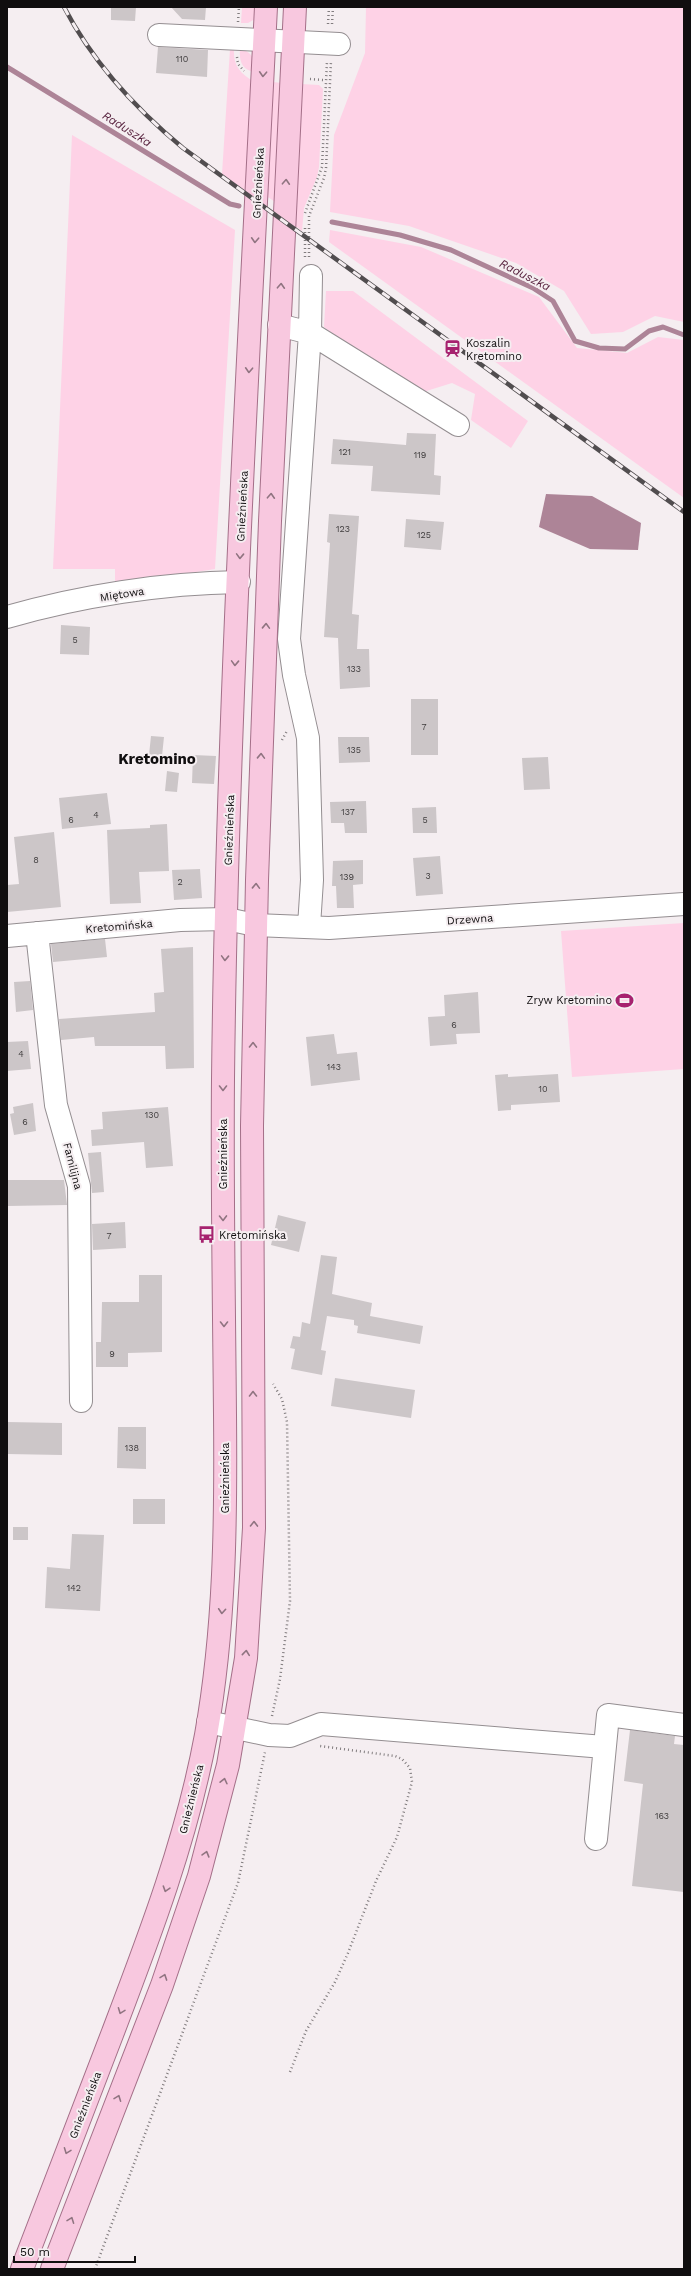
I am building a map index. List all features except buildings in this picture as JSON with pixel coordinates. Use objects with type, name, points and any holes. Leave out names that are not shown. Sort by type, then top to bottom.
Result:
[{"type":"main road","name":"Gnieźnieńska","points":[[22,2269],[157,1915],[188,1812],[208,1722],[219,1646],[225,1540],[222,1131],[227,919],[238,582],[266,7]]},
{"type":"main road","points":[[52,2269],[154,2003],[190,1904],[215,1819],[235,1728],[247,1640],[254,1528],[252,1126],[255,925],[270,520],[295,7]]},
{"type":"street","points":[[159,35],[332,44]]},
{"type":"street","points":[[309,926],[312,866],[308,738],[294,674],[289,639],[310,333],[312,276]]},
{"type":"street","points":[[279,325],[310,333],[458,425]]},
{"type":"street","name":"Miętowa","points":[[7,617],[50,605],[125,593],[187,585],[238,582]]},
{"type":"street","name":"Drzewna","points":[[255,925],[329,928],[684,904]]},
{"type":"street","name":"Kretomińska","points":[[7,936],[180,920],[227,919],[255,925]]},
{"type":"street","name":"Familijna","points":[[37,933],[56,1105],[80,1186],[81,1401]]},
{"type":"street","points":[[596,1839],[608,1715],[684,1725]]},
{"type":"street","points":[[208,1722],[235,1728],[290,1736],[321,1724],[604,1747]]},
{"type":"path","points":[[312,276],[313,273],[308,250],[309,216],[324,178],[326,168],[329,80],[332,44],[329,7]]},
{"type":"path","points":[[312,276],[304,256],[305,215],[322,167],[332,44],[333,7]]},
{"type":"path","points":[[309,79],[323,80]]},
{"type":"path","points":[[290,2072],[306,2031],[335,1982],[376,1881],[398,1837],[412,1782],[410,1768],[402,1759],[395,1756],[317,1745]]},
{"type":"shaded area","points":[[242,7],[258,7],[255,19],[248,23],[241,23]]},
{"type":"shaded area","points":[[366,7],[684,7],[684,322],[655,316],[623,332],[591,334],[564,291],[516,263],[409,226],[330,212],[334,135],[365,53]]},
{"type":"shaded area","points":[[230,49],[234,49],[236,65],[238,68],[254,82],[249,194],[222,174]]},
{"type":"shaded area","points":[[240,50],[250,54],[253,60],[255,72],[244,67],[240,58]]},
{"type":"shaded area","points":[[272,82],[283,83],[278,204],[265,195]]},
{"type":"shaded area","points":[[301,84],[319,85],[323,89],[319,167],[317,177],[304,208],[302,231],[294,225]]},
{"type":"shaded area","points":[[72,135],[235,230],[215,569],[115,585],[115,569],[53,569]]},
{"type":"shaded area","points":[[330,230],[421,247],[539,297],[577,348],[627,353],[658,337],[684,340],[684,498],[329,242]]},
{"type":"shaded area","points":[[326,291],[353,291],[528,421],[511,448],[471,420],[475,394],[452,383],[420,393],[376,365],[324,327]]},
{"type":"shaded area","points":[[546,494],[592,496],[641,523],[638,550],[590,549],[539,527]]},
{"type":"shaded area","name":"Zryw Kretomino","points":[[684,923],[684,1069],[572,1077],[561,931]]},
{"type":"waterway","name":"Raduszka","points":[[7,67],[230,204],[239,206]]},
{"type":"waterway","name":"Raduszka","points":[[332,222],[400,235],[451,250],[533,288],[553,301],[575,341],[599,348],[625,349],[649,331],[663,327],[684,335]]},
{"type":"railway","points":[[64,7],[75,27],[116,83],[149,117],[183,148],[684,512]]},
{"type":"place","name":"Koszalin Kretomino","points":[[453,349]]},
{"type":"place","name":"Zryw Kretomino","points":[[625,1000]]},
{"type":"place","name":"Kretomińska","points":[[206,1235]]},
{"type":"district","name":"Kretomino","points":[[157,759]]}]
